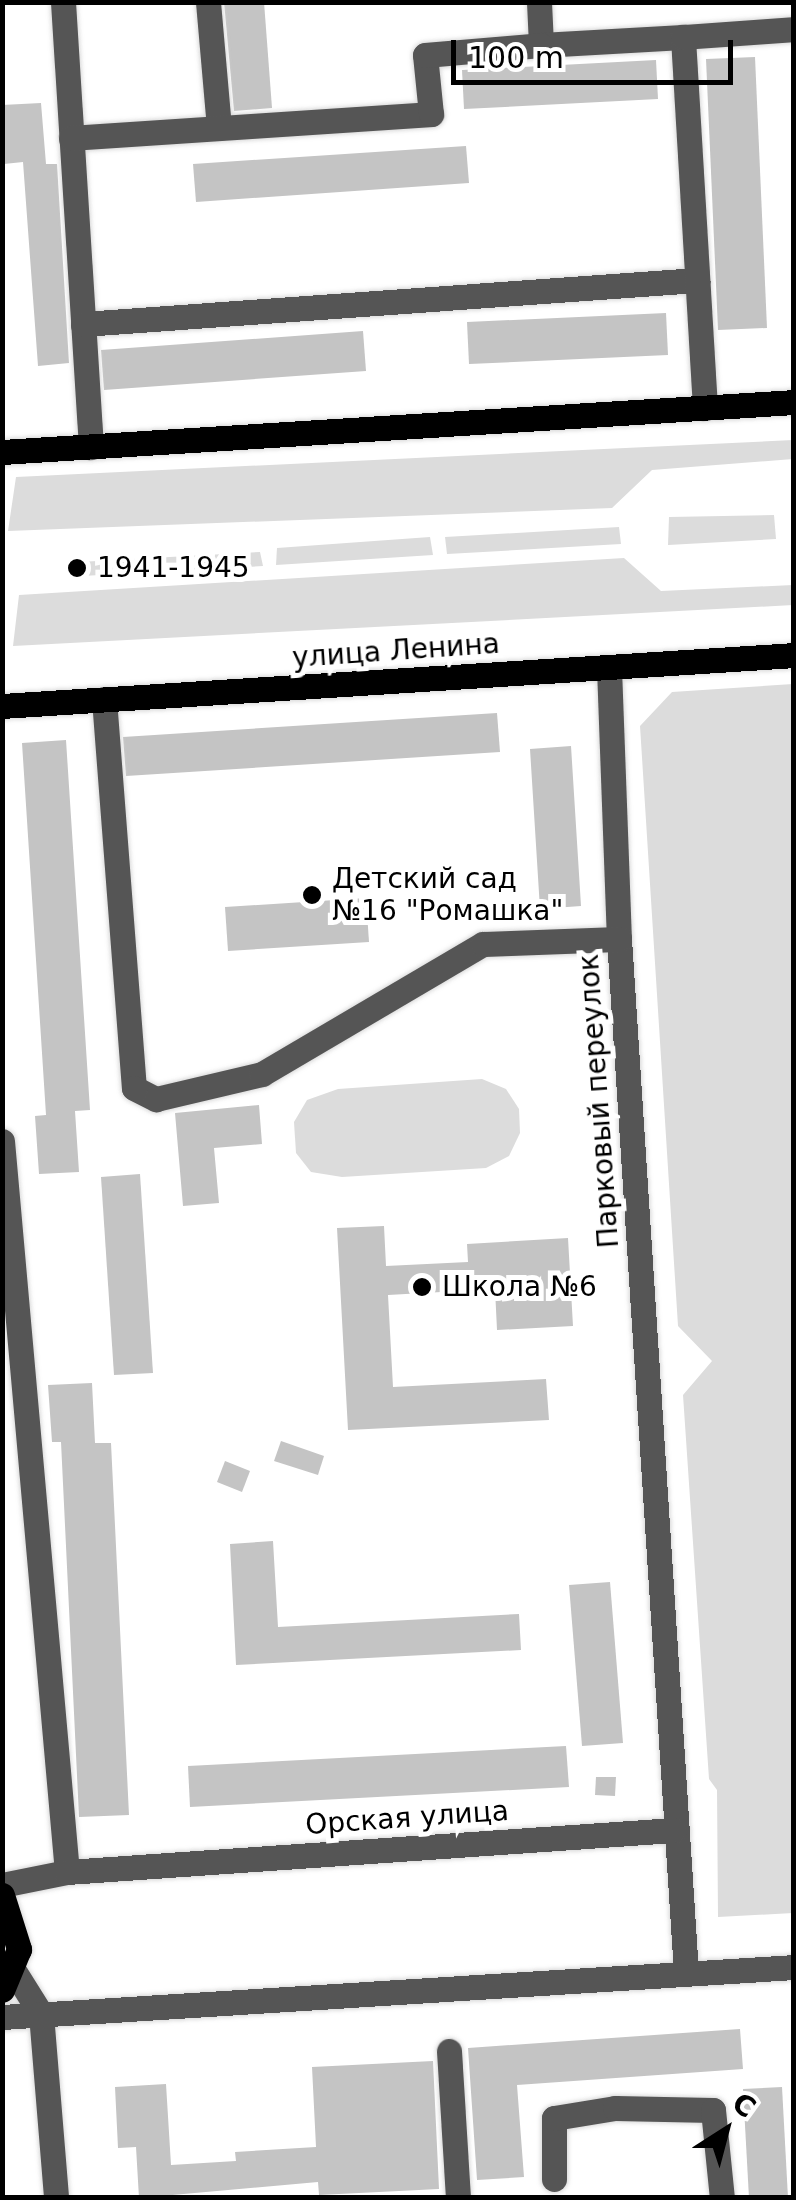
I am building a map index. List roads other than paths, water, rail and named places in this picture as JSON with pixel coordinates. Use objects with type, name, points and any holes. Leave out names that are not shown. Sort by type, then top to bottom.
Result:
[{"type":"main road","points":[[2,452],[794,402]]},
{"type":"main road","name":"улица Ленина","points":[[2,706],[794,655]]},
{"type":"main road","points":[[2,1895],[17,1926],[8,1980]]},
{"type":"street","points":[[63,2],[91,447]]},
{"type":"street","points":[[208,2],[219,128]]},
{"type":"street","points":[[539,2],[541,45]]},
{"type":"street","points":[[71,138],[431,114],[425,56],[794,29]]},
{"type":"street","points":[[683,37],[705,408]]},
{"type":"street","points":[[83,324],[698,280]]},
{"type":"street","name":"Парковый переулок","points":[[609,668],[620,939],[674,1830]]},
{"type":"street","points":[[104,699],[134,1088],[156,1100],[262,1074],[482,944],[620,939]]},
{"type":"street","points":[[2,1141],[66,1872]]},
{"type":"street","points":[[674,1830],[686,1973]]},
{"type":"street","name":"Орская улица","points":[[2,1886],[66,1872],[674,1830]]},
{"type":"street","points":[[2,2017],[794,1967]]},
{"type":"street","points":[[8,1980],[41,2014],[56,2198]]},
{"type":"street","points":[[450,2050],[458,2198]]},
{"type":"street","points":[[554,2179],[554,2118],[615,2108],[713,2110],[722,2198]]},
{"type":"place","name":"1941-1945","points":[[77,568]]},
{"type":"place","name":"Детский сад №16 \"Ромашка\"","points":[[312,895]]},
{"type":"place","name":"Школа №6","points":[[422,1287]]}]
